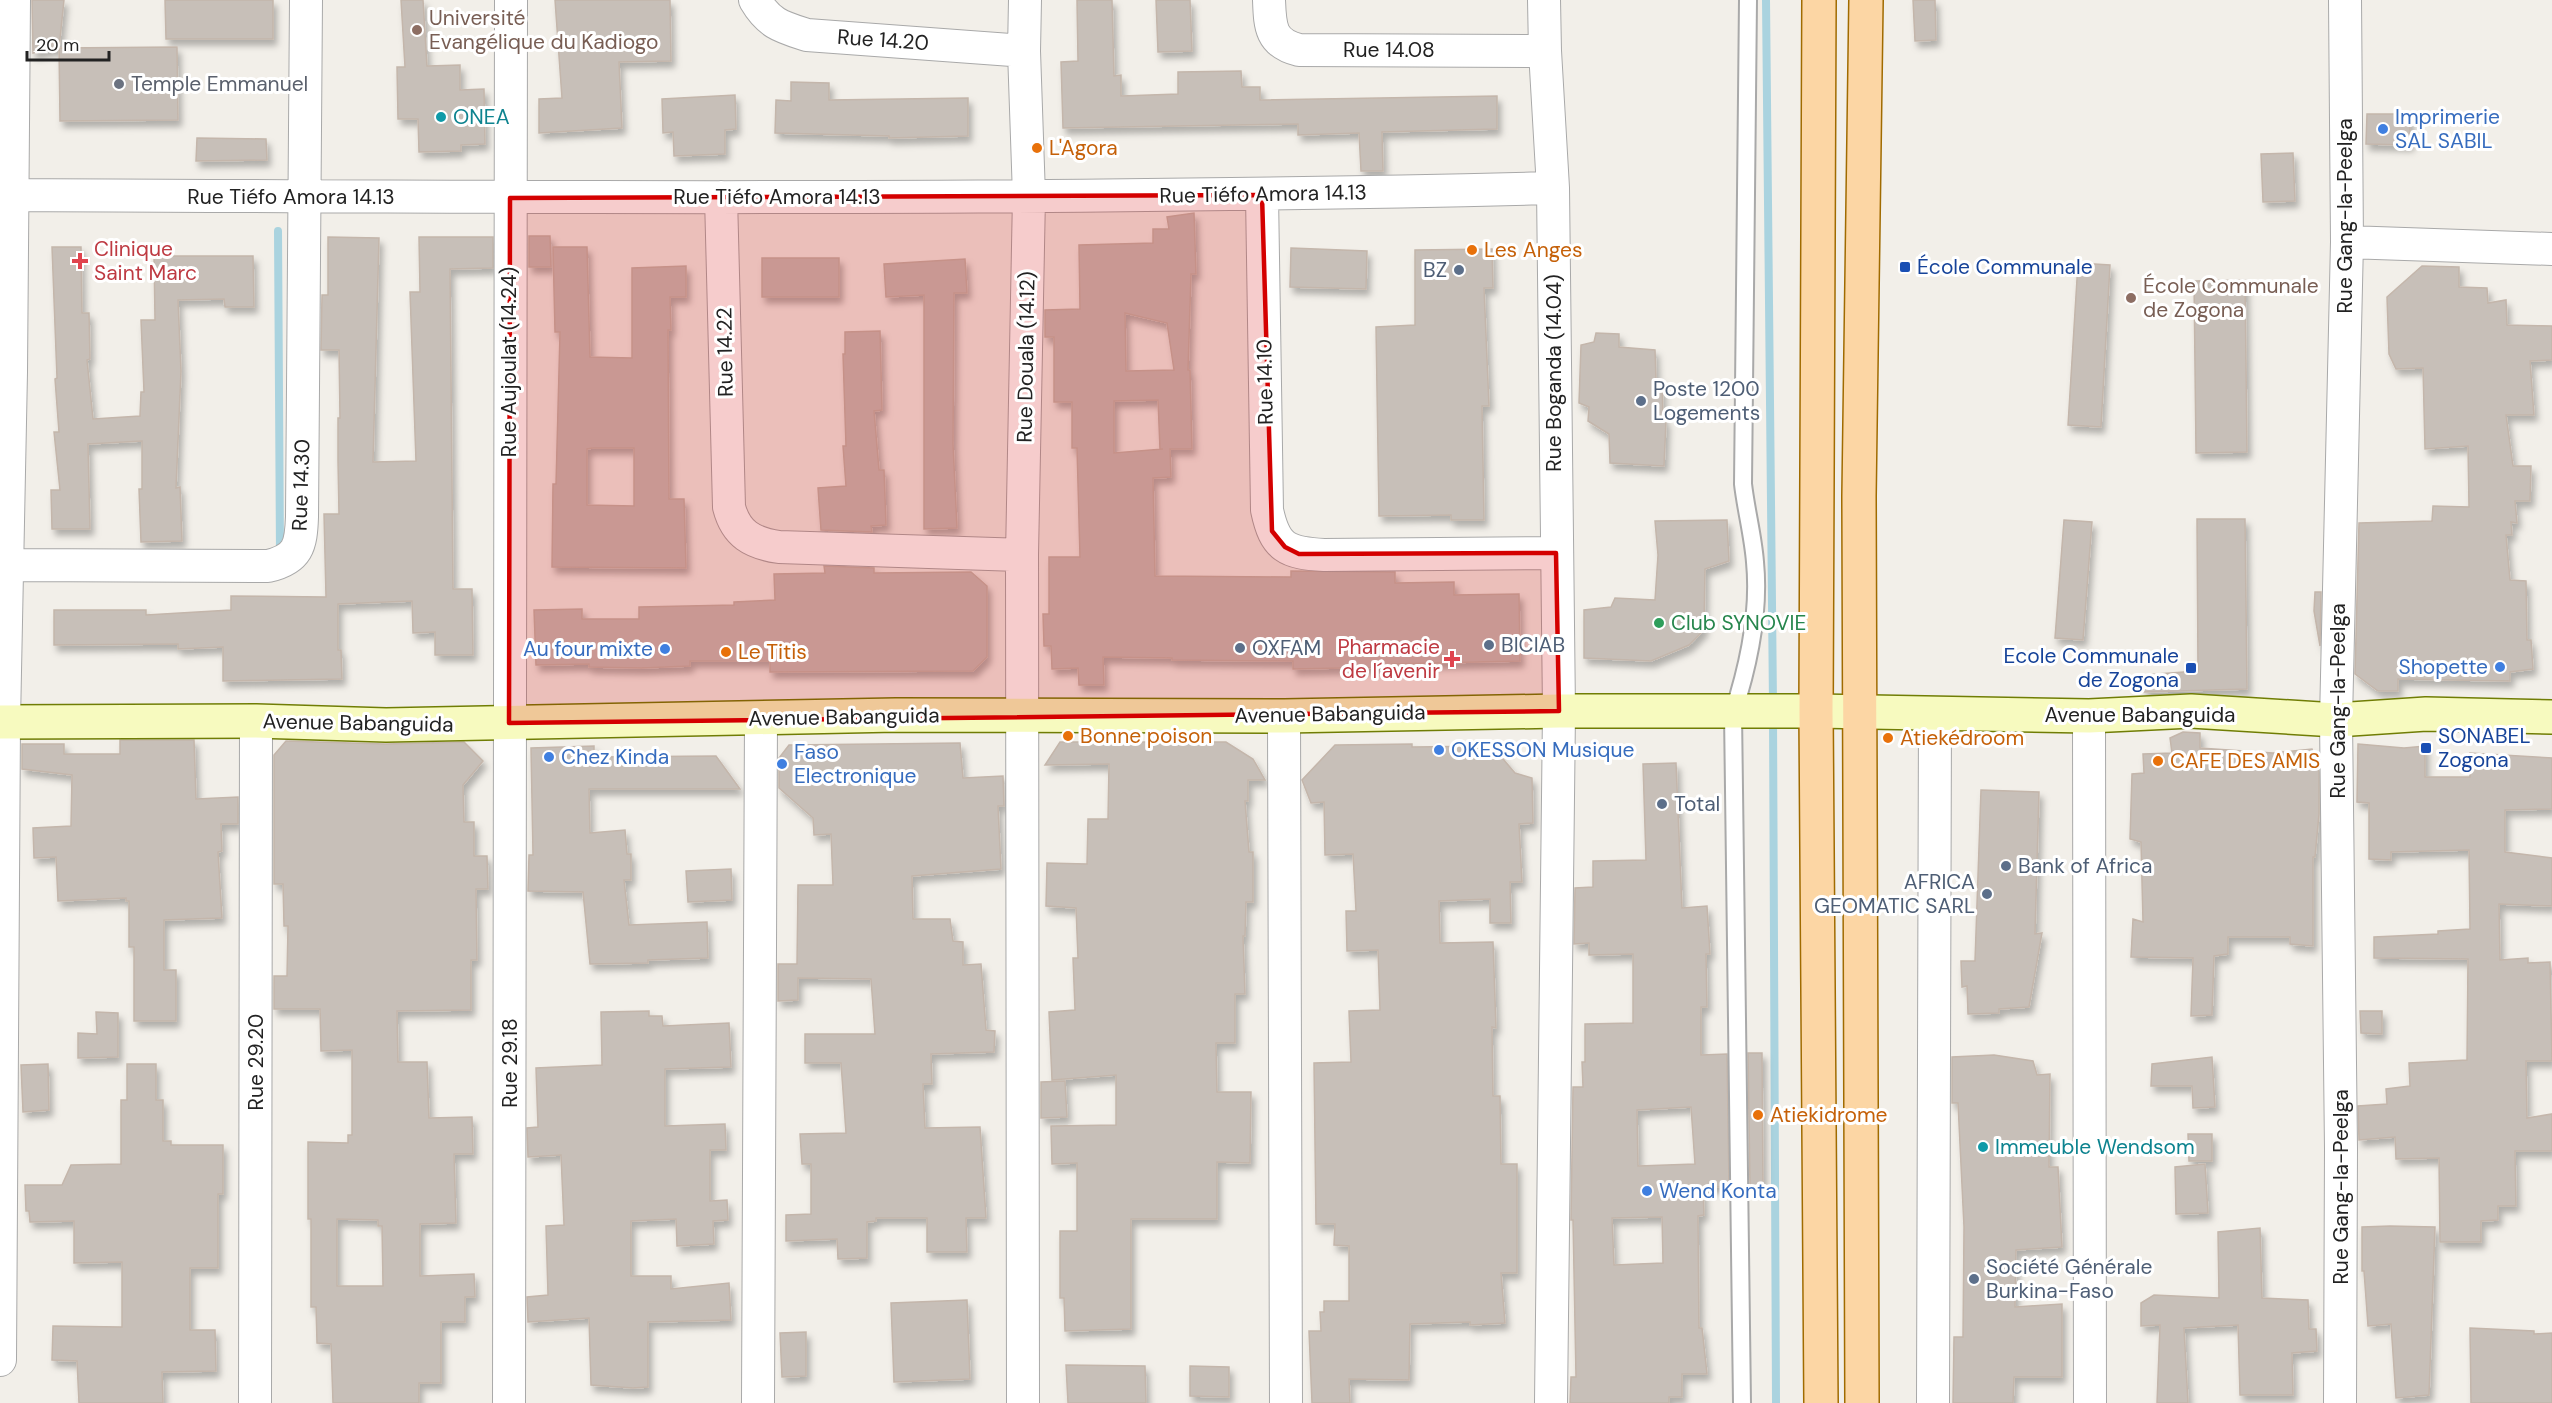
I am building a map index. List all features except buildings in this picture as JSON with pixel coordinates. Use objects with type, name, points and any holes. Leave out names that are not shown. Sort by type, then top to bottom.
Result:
[{"type":"main road","points":[[1819,0],[1816,711],[1821,1403]]},
{"type":"main road","points":[[1862,1403],[1859,496],[1866,0]]},
{"type":"street","points":[[0,1360],[2,722],[7,565],[7,195],[14,0]]},
{"type":"street","name":"Rue 14.30","points":[[7,565],[268,566],[292,556],[298,546],[302,532],[306,0]]},
{"type":"street","name":"Rue Aujoulat (14.24)","points":[[509,723],[511,0]]},
{"type":"street","name":"Rue 14.20","points":[[755,0],[762,12],[778,26],[807,34],[1024,51]]},
{"type":"street","name":"Rue Douala (14.12)","points":[[1023,1403],[1024,714],[1022,555],[1029,196],[1024,51],[1025,0]]},
{"type":"street","name":"Rue 14.08","points":[[1269,0],[1272,27],[1279,41],[1284,46],[1299,50],[1545,51]]},
{"type":"street","name":"Rue Boganda (14.04)","points":[[1544,0],[1553,188],[1559,711],[1551,1403]]},
{"type":"street","name":"Rue Gang-la-Peelga","points":[[2340,1403],[2341,1149],[2336,720],[2346,242],[2345,0]]},
{"type":"street","name":"Rue Tiéfo Amora 14.13","points":[[7,195],[510,198],[1262,195],[1553,188]]},
{"type":"street","name":"Rue 14.10","points":[[1262,195],[1268,510],[1272,531],[1285,548],[1299,554],[1556,553]]},
{"type":"street","name":"Rue 14.22","points":[[721,197],[729,507],[732,519],[739,531],[761,545],[779,547],[1022,555]]},
{"type":"street","points":[[2346,242],[2552,249]]},
{"type":"street","name":"Avenue Babanguida","points":[[2,722],[256,721],[386,725],[1024,714],[1284,716],[1559,711],[1816,711],[2089,716],[2191,711],[2336,720],[2426,714],[2552,717]]},
{"type":"street","points":[[1933,1403],[1935,713]]},
{"type":"street","points":[[1284,716],[1286,1403]]},
{"type":"street","points":[[2089,716],[2090,1403]]},
{"type":"street","points":[[758,1403],[760,718]]},
{"type":"street","name":"Rue 29.20","points":[[255,1403],[256,721]]},
{"type":"street","name":"Rue 29.18","points":[[509,723],[509,1403]]},
{"type":"lane","points":[[1742,1403],[1732,712],[1747,668],[1756,599],[1755,561],[1743,484],[1748,0]]},
{"type":"highlighted area","points":[[1262,195],[1272,531],[1285,547],[1299,554],[1556,553],[1559,711],[509,723],[510,198]]},
{"type":"waterway","points":[[1766,0],[1773,704]]},
{"type":"waterway","points":[[278,231],[280,554]]},
{"type":"waterway","points":[[1773,716],[1776,1403]]},
{"type":"place","name":"Université Evangélique du Kadiogo","points":[[417,30]]},
{"type":"place","name":"Temple Emmanuel","points":[[119,84]]},
{"type":"place","name":"ONEA","points":[[441,117]]},
{"type":"place","name":"Imprimerie SAL SABIL","points":[[2383,129]]},
{"type":"place","name":"L'Agora","points":[[1037,148]]},
{"type":"place","name":"Les Anges","points":[[1472,250]]},
{"type":"place","name":"Clinique Saint Marc","points":[[80,261]]},
{"type":"place","name":"École Communale","points":[[1905,267]]},
{"type":"place","name":"BZ","points":[[1459,270]]},
{"type":"place","name":"École Communale de Zogona","points":[[2131,298]]},
{"type":"place","name":"Poste 1200 Logements","points":[[1641,401]]},
{"type":"place","name":"Club SYNOVIE","points":[[1659,623]]},
{"type":"place","name":"BICIAB","points":[[1489,645]]},
{"type":"place","name":"OXFAM","points":[[1240,648]]},
{"type":"place","name":"Au four mixte","points":[[665,649]]},
{"type":"place","name":"Le Titis","points":[[726,652]]},
{"type":"place","name":"Pharmacie de l´avenir","points":[[1452,659]]},
{"type":"place","name":"Shopette","points":[[2500,667]]},
{"type":"place","name":"Ecole Communale de Zogona","points":[[2191,668]]},
{"type":"place","name":"Bonne poison","points":[[1068,736]]},
{"type":"place","name":"Atiekédroom","points":[[1888,738]]},
{"type":"place","name":"SONABEL Zogona","points":[[2426,748]]},
{"type":"place","name":"OKESSON Musique","points":[[1439,750]]},
{"type":"place","name":"Chez Kinda","points":[[549,757]]},
{"type":"place","name":"CAFE DES AMIS","points":[[2158,761]]},
{"type":"place","name":"Faso Electronique","points":[[782,764]]},
{"type":"place","name":"Total","points":[[1662,804]]},
{"type":"place","name":"Bank of Africa","points":[[2006,866]]},
{"type":"place","name":"AFRICA GEOMATIC SARL","points":[[1987,894]]},
{"type":"place","name":"Atiekidrome","points":[[1758,1115]]},
{"type":"place","name":"Immeuble Wendsom","points":[[1983,1147]]},
{"type":"place","name":"Wend Konta","points":[[1647,1191]]},
{"type":"place","name":"Société Générale Burkina-Faso","points":[[1974,1279]]}]
